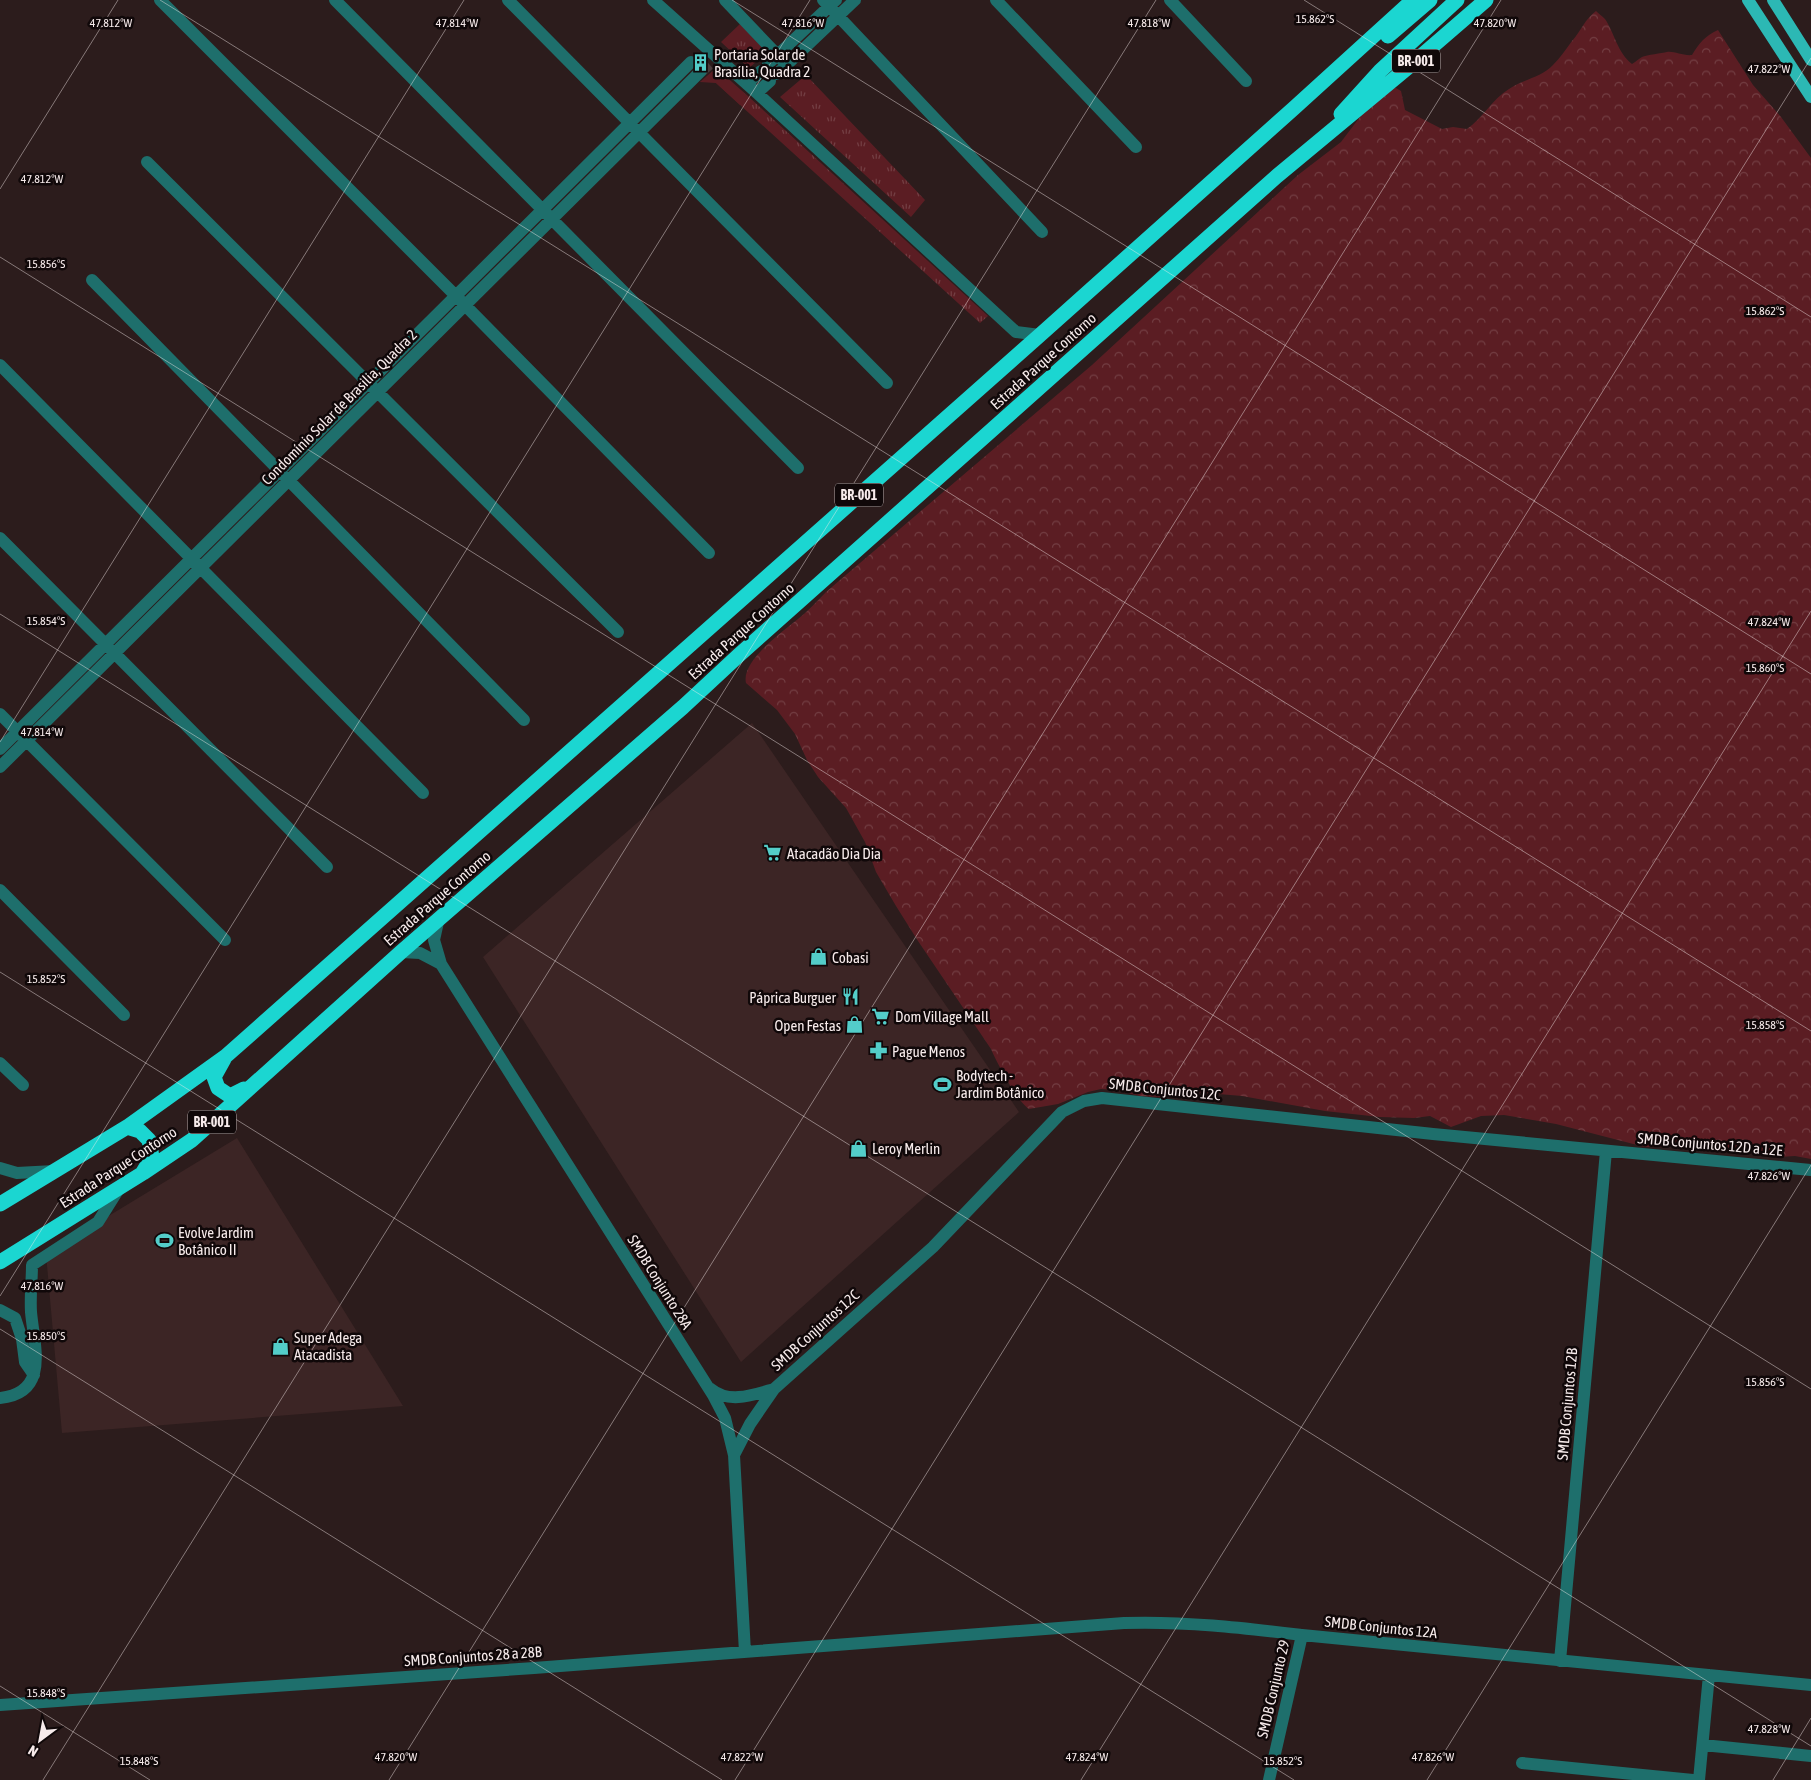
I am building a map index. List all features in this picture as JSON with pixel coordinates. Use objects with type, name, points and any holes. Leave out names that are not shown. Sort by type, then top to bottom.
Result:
[{"type":"highway","name":"Estrada Parque Contorno","points":[[0,1204],[127,1127],[226,1056],[1040,335],[1413,0]]},
{"type":"highway","points":[[1270,130],[1335,82],[1430,0]]},
{"type":"highway","points":[[1308,151],[1380,71],[1457,0]]},
{"type":"highway","name":"Estrada Parque Contorno","points":[[0,1262],[143,1173],[192,1140],[401,952],[438,922],[615,764],[683,707],[739,654],[1308,151],[1486,0]]},
{"type":"highway","points":[[226,1056],[214,1077],[218,1088],[230,1096],[254,1084]]},
{"type":"highway","points":[[127,1127],[140,1131],[149,1140],[152,1156],[143,1173]]},
{"type":"main road","points":[[1748,0],[1811,97]]},
{"type":"main road","points":[[1773,0],[1811,60]]},
{"type":"street","points":[[160,0],[710,553]]},
{"type":"street","points":[[335,0],[798,468]]},
{"type":"street","points":[[508,0],[888,383]]},
{"type":"street","points":[[653,0],[695,58],[706,67],[747,84],[1016,332],[1040,335]]},
{"type":"street","points":[[725,0],[766,66],[776,76]]},
{"type":"street","points":[[757,93],[855,0]]},
{"type":"street","points":[[996,0],[1136,147]]},
{"type":"street","points":[[1170,0],[1246,81]]},
{"type":"street","points":[[747,84],[829,2],[838,16],[1042,232]]},
{"type":"street","points":[[695,58],[706,67]]},
{"type":"street","name":"Condomínio Solar de Brasilia, Quadra 2","points":[[0,766],[22,736],[109,649],[192,558],[695,58]]},
{"type":"street","points":[[766,66],[776,76]]},
{"type":"street","name":"Condomínio Solar de Brasilia, Quadra 2","points":[[109,649],[201,567],[706,67]]},
{"type":"street","points":[[147,162],[618,632]]},
{"type":"street","points":[[92,280],[524,720]]},
{"type":"street","points":[[1016,332],[1020,352]]},
{"type":"street","points":[[0,365],[423,793]]},
{"type":"street","points":[[0,538],[327,867]]},
{"type":"street","points":[[0,714],[225,940]]},
{"type":"street","name":"Condomínio Solar de Brasilia, Quadra 2","points":[[0,748],[22,736]]},
{"type":"street","points":[[0,890],[124,1015]]},
{"type":"street","name":"SMDB Conjunto 28A","points":[[438,922],[434,940],[441,964],[725,1418],[734,1455],[745,1652]]},
{"type":"street","points":[[401,952],[420,953],[441,964]]},
{"type":"street","points":[[0,1063],[23,1085]]},
{"type":"street","name":"SMDB Conjuntos 12C","points":[[734,1455],[750,1424],[774,1389],[933,1247],[1062,1112],[1084,1101],[1102,1098],[1606,1151]]},
{"type":"street","name":"SMDB Conjuntos 12D a 12E","points":[[1606,1151],[1811,1170]]},
{"type":"street","name":"SMDB Conjuntos 12B","points":[[1560,1661],[1606,1151]]},
{"type":"street","points":[[0,1168],[17,1173],[54,1171]]},
{"type":"street","points":[[0,1398],[16,1396],[24,1391],[34,1375],[37,1362],[31,1310],[32,1265],[98,1222],[121,1186]]},
{"type":"street","points":[[0,1310],[15,1318],[22,1339],[24,1362],[34,1375]]},
{"type":"street","name":"SMDB Conjuntos 12C","points":[[705,1384],[722,1396],[735,1398],[774,1389]]},
{"type":"street","name":"SMDB Conjuntos 12A","points":[[948,1636],[1159,1622],[1219,1625],[1302,1636],[1811,1685]]},
{"type":"street","name":"SMDB Conjuntos 28 a 28B","points":[[0,1705],[948,1636]]},
{"type":"street","name":"SMDB Conjunto 29","points":[[1269,1780],[1302,1636]]},
{"type":"street","points":[[1699,1780],[1709,1675]]},
{"type":"street","points":[[1703,1745],[1811,1756]]},
{"type":"street","points":[[1522,1763],[1693,1780]]},
{"type":"shaded area","points":[[752,723],[1019,1112],[741,1362],[483,957]]},
{"type":"shaded area","points":[[237,1138],[403,1406],[62,1433],[46,1254]]},
{"type":"green space","points":[[1596,11],[1605,19],[1623,54],[1632,64],[1642,57],[1667,52],[1692,55],[1703,40],[1718,30],[1753,85],[1781,117],[1811,158],[1811,1159],[1795,1156],[1779,1157],[1750,1152],[1719,1151],[1684,1142],[1677,1142],[1665,1147],[1645,1147],[1556,1124],[1504,1115],[1481,1116],[1451,1127],[1430,1116],[1414,1118],[1380,1117],[1325,1111],[1242,1096],[1195,1092],[1173,1093],[1159,1097],[1140,1096],[1116,1090],[1101,1089],[1058,1104],[1029,1109],[1013,1090],[991,1049],[896,906],[876,872],[865,842],[846,808],[818,777],[807,760],[795,734],[777,710],[746,683],[746,674],[750,666],[773,639],[805,613],[826,592],[1092,365],[1298,175],[1341,142],[1369,105],[1391,85],[1401,91],[1405,110],[1442,129],[1453,127],[1467,129],[1503,93],[1543,73],[1553,65]]},
{"type":"green space","points":[[740,24],[767,52],[749,68],[721,42]]},
{"type":"green space","points":[[715,69],[749,97],[988,316],[980,323],[716,83],[700,82]]},
{"type":"green space","points":[[723,74],[749,97],[740,105],[716,83]]},
{"type":"green space","points":[[806,75],[925,200],[911,217],[780,97]]},
{"type":"tunnel","points":[[701,71],[709,64]]},
{"type":"place","name":"Portaria Solar de Brasília, Quadra 2","points":[[700,63]]},
{"type":"place","name":"Atacadão Dia Dia","points":[[773,853]]},
{"type":"place","name":"Cobasi","points":[[818,957]]},
{"type":"place","name":"Páprica Burguer","points":[[850,997]]},
{"type":"place","name":"Dom Village Mall","points":[[881,1016]]},
{"type":"place","name":"Open Festas","points":[[855,1025]]},
{"type":"place","name":"Pague Menos","points":[[878,1051]]},
{"type":"place","name":"Bodytech - Jardim Botânico","points":[[942,1084]]},
{"type":"place","name":"Leroy Merlin","points":[[858,1148]]},
{"type":"place","name":"Evolve Jardim Botânico II","points":[[164,1241]]},
{"type":"place","name":"Super Adega Atacadista","points":[[280,1346]]}]
